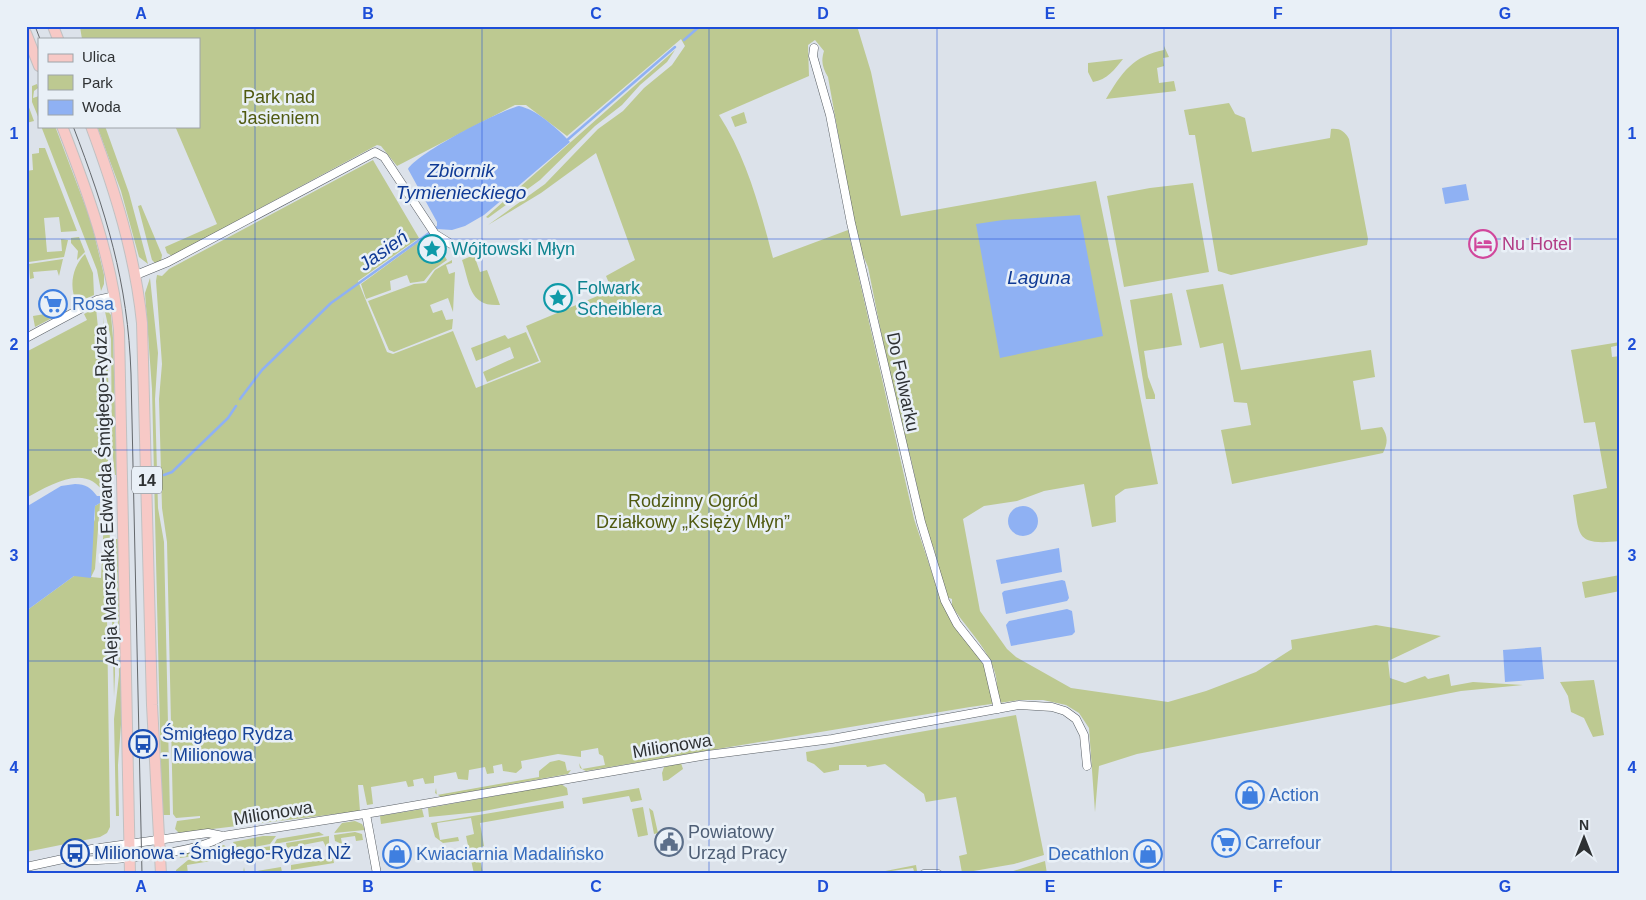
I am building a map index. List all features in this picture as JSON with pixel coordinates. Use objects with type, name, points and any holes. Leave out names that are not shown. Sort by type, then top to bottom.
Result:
[{"type":"main road","points":[[53,26],[58,38]]},
{"type":"main road","points":[[26,33],[38,63]]},
{"type":"main road","name":"Aleja Marszałka Edwarda Śmigłego-Rydza","points":[[63,128],[99,226],[115,296],[121,371],[128,699],[126,756],[130,874]]},
{"type":"main road","name":"14","points":[[92,128],[116,194],[136,275],[144,354],[152,698],[161,874]]},
{"type":"street","name":"Do Folwarku","points":[[814,48],[814,63],[830,115],[851,223],[920,522],[945,601],[956,624],[989,667],[998,709]]},
{"type":"street","points":[[136,275],[168,262],[375,152],[384,157],[432,230],[450,244]]},
{"type":"street","points":[[26,338],[97,300],[115,296]]},
{"type":"street","name":"Milionowa","points":[[26,867],[63,859],[82,851],[208,833],[222,836],[366,814],[707,755],[832,739],[998,709],[1036,705],[1052,707],[1071,715],[1083,732],[1087,766]]},
{"type":"street","points":[[366,814],[377,874]]},
{"type":"street","name":"Milionowa","points":[[63,859],[78,862],[159,853],[210,844],[222,836]]},
{"type":"street","points":[[924,874],[938,874]]},
{"type":"green space","name":"Rodzinny Ogród Działkowy „Księży Młyn”","points":[[857,26],[871,72],[901,216],[1096,181],[1158,484],[1125,489],[1115,496],[1116,522],[1092,527],[1084,484],[1044,491],[1017,501],[984,506],[963,519],[980,611],[1007,649],[1016,657],[1071,688],[1168,702],[1206,691],[1256,672],[1292,649],[1291,640],[1376,625],[1441,636],[1388,661],[1390,678],[1405,683],[1425,676],[1428,679],[1449,674],[1451,686],[1473,682],[1523,685],[1461,691],[1137,754],[1099,766],[1095,812],[1089,728],[1079,713],[1066,705],[1043,700],[1019,700],[586,771],[582,769],[605,765],[603,756],[599,754],[598,748],[581,751],[581,757],[558,754],[521,761],[522,768],[516,773],[503,771],[502,764],[493,766],[494,773],[487,774],[485,767],[469,770],[468,780],[458,779],[456,772],[434,776],[434,783],[425,784],[423,778],[413,780],[414,786],[408,787],[406,781],[371,787],[373,804],[367,805],[363,785],[358,785],[360,811],[179,833],[175,829],[177,821],[200,818],[200,816],[176,818],[173,814],[167,542],[162,508],[159,399],[162,364],[157,275],[162,276],[169,269],[373,160],[419,238],[358,281],[387,352],[393,354],[453,331],[476,388],[541,362],[526,326],[612,290],[606,276],[635,260],[596,153],[541,193],[488,225],[545,184],[598,129],[623,111],[644,88],[672,65],[685,46],[681,39],[567,136],[526,105],[515,105],[397,166],[381,146],[377,145],[172,256],[167,253],[165,247],[217,224],[176,128],[200,128],[200,38],[82,38],[80,27]],"holes":[[[815,40],[824,51],[823,58],[850,200],[862,253],[868,267],[896,407],[911,459],[928,536],[934,549],[946,597],[952,599],[952,606],[980,643],[992,663],[997,685],[988,677],[984,663],[953,622],[941,600],[914,519],[848,230],[773,258],[752,184],[729,131],[719,115],[809,76],[808,45]]]},
{"type":"green space","points":[[1164,46],[1169,57],[1163,58],[1164,66],[1157,68],[1159,83],[1174,81],[1176,91],[1106,99],[1117,81],[1129,67],[1144,56],[1164,50]]},
{"type":"green space","points":[[675,50],[667,62],[640,85],[622,105],[595,126],[540,180],[488,218],[486,217]]},
{"type":"green space","points":[[1123,59],[1107,76],[1093,82],[1088,72],[1088,63]]},
{"type":"green space","points":[[37,84],[38,88],[34,91],[33,98],[38,96],[38,117],[32,102],[32,86]]},
{"type":"green space","points":[[26,85],[27,102],[34,121],[26,123]]},
{"type":"green space","points":[[1229,103],[1235,114],[1245,118],[1252,152],[1330,138],[1331,129],[1337,129],[1346,134],[1349,139],[1368,239],[1367,245],[1231,275],[1218,271],[1195,135],[1189,135],[1184,110]]},
{"type":"green space","points":[[744,112],[747,123],[735,127],[731,117]]},
{"type":"green space","points":[[42,128],[56,128],[91,221],[104,275],[104,284],[101,291],[97,270]]},
{"type":"green space","points":[[98,128],[106,128],[129,193],[148,264],[139,257],[121,191]]},
{"type":"green space","points":[[39,148],[45,148],[77,231],[61,232],[59,217],[44,218],[47,252],[62,251],[61,239],[68,240],[64,257],[29,262],[26,252],[26,171],[33,170],[32,154],[39,153]]},
{"type":"green space","points":[[1193,183],[1209,272],[1124,287],[1107,196]]},
{"type":"green space","points":[[141,205],[162,255],[161,262],[156,264],[152,260],[138,206]]},
{"type":"green space","points":[[428,235],[431,238],[422,247],[432,260],[442,252],[447,260],[433,270],[424,281],[410,283],[407,275],[390,281],[391,290],[366,299],[361,284]]},
{"type":"green space","points":[[79,237],[85,252],[77,260],[78,251],[71,243],[71,238]]},
{"type":"green space","points":[[85,254],[93,273],[94,295],[77,303],[72,283],[77,264]]},
{"type":"green space","points":[[474,255],[480,272],[487,270],[500,305],[490,305],[482,302],[472,292],[462,260]]},
{"type":"green space","points":[[63,259],[59,276],[57,270],[33,272],[34,278],[30,279],[29,264]]},
{"type":"green space","points":[[452,260],[452,263],[446,265],[449,274],[455,272],[453,312],[448,298],[430,305],[433,313],[442,310],[446,320],[453,319],[452,329],[394,352],[389,350],[368,301],[414,284],[426,283],[435,270]]},
{"type":"green space","points":[[150,278],[158,353],[155,399],[158,508],[164,542],[170,815],[162,815],[152,389],[145,293]]},
{"type":"green space","points":[[1223,284],[1241,370],[1371,350],[1375,377],[1353,381],[1361,430],[1382,427],[1387,440],[1383,453],[1232,484],[1221,430],[1251,425],[1247,403],[1234,402],[1223,343],[1200,348],[1186,290]]},
{"type":"green space","points":[[1172,293],[1182,345],[1144,351],[1148,377],[1155,395],[1155,399],[1146,399],[1130,300]]},
{"type":"green space","points":[[104,307],[111,315],[113,338],[117,475],[115,475],[112,449],[111,339]]},
{"type":"green space","points":[[96,308],[101,358],[104,443],[109,474],[98,475],[99,478],[109,477],[109,493],[105,495],[98,485],[89,480],[79,478],[58,482],[26,498],[26,352],[87,320],[84,314]]},
{"type":"green space","points":[[51,313],[52,318],[35,327],[33,316]]},
{"type":"green space","points":[[103,317],[108,363],[109,441]]},
{"type":"green space","points":[[526,332],[539,361],[487,382],[483,372],[514,358],[510,347],[476,361],[471,348],[505,335],[508,339]]},
{"type":"green space","points":[[1620,342],[1620,345],[1611,347],[1612,357],[1620,356],[1620,541],[1594,542],[1582,535],[1577,520],[1573,495],[1607,488],[1595,422],[1584,423],[1571,350]]},
{"type":"green space","points":[[109,498],[111,595],[107,617],[110,827],[107,833],[100,837],[26,852],[26,611],[74,576],[95,519],[95,506],[100,503],[95,569],[91,577],[101,578],[105,499]]},
{"type":"green space","points":[[116,539],[119,539],[122,711],[118,765],[119,816],[116,816],[114,719],[119,675]]},
{"type":"green space","points":[[1620,575],[1620,591],[1585,598],[1582,582]]},
{"type":"green space","points":[[114,604],[115,675],[114,697],[112,617]]},
{"type":"green space","points":[[1594,680],[1604,735],[1593,737],[1584,718],[1571,712],[1568,696],[1560,682]]},
{"type":"green space","points":[[1016,715],[1044,855],[1014,864],[962,873],[959,856],[967,854],[956,797],[926,802],[924,794],[885,764],[867,767],[866,765],[839,765],[839,770],[824,773],[814,764],[807,761],[806,752]]},
{"type":"green space","points":[[559,760],[565,762],[567,771],[571,770],[568,774],[441,797],[438,795],[539,777],[539,771],[550,762]]},
{"type":"green space","points":[[681,763],[683,769],[668,780],[663,781],[662,773],[664,767]]},
{"type":"green space","points":[[561,784],[567,788],[568,795],[479,812],[429,817],[428,808]]},
{"type":"green space","points":[[639,788],[642,800],[631,802],[629,796],[583,804],[582,798]]},
{"type":"green space","points":[[563,801],[564,808],[480,823],[484,846],[478,848],[483,874],[474,874],[466,836],[474,834],[471,818],[437,823],[440,840],[458,837],[459,841],[443,843],[435,837],[431,823]]},
{"type":"green space","points":[[643,807],[648,835],[638,837],[632,809]]},
{"type":"green space","points":[[649,808],[653,811],[658,833],[654,834]]},
{"type":"green space","points":[[422,809],[424,817],[381,824],[380,816]]},
{"type":"green space","points":[[355,821],[362,824],[365,830],[334,833],[342,823]]},
{"type":"green space","points":[[319,832],[324,835],[274,844],[277,839]]},
{"type":"green space","points":[[355,832],[362,834],[363,840],[356,841],[355,836],[341,838],[342,844],[335,841],[334,835]]},
{"type":"green space","points":[[263,836],[276,836],[270,844],[237,850],[233,842]]},
{"type":"green space","points":[[329,836],[329,843],[326,847],[323,841],[287,848],[286,843]]},
{"type":"green space","points":[[224,845],[230,851],[180,858],[179,854]]},
{"type":"green space","points":[[278,845],[279,849],[240,856],[240,851]]},
{"type":"green space","points":[[216,856],[217,860],[187,865],[188,874],[176,874],[176,870],[188,860]]},
{"type":"green space","points":[[333,858],[334,863],[291,870],[291,865]]},
{"type":"green space","points":[[1045,861],[1047,874],[1004,874]]},
{"type":"green space","points":[[916,865],[917,871],[914,871],[913,868],[870,874]]},
{"type":"green space","points":[[244,867],[245,873],[281,867],[282,872],[243,874]]},
{"type":"water","name":"Zbiornik Tymienieckiego","points":[[519,106],[539,115],[570,142],[484,215],[465,226],[452,230],[437,229],[437,222],[408,169],[427,153],[460,133]]},
{"type":"water","points":[[1466,184],[1469,200],[1445,204],[1442,188]]},
{"type":"water","name":"Laguna","points":[[1080,215],[1103,336],[1000,358],[976,224],[1003,220]]},
{"type":"water","points":[[75,484],[85,486],[97,496],[100,496],[100,503],[95,506],[91,578],[74,576],[26,611],[26,507],[61,486]]},
{"type":"water","points":[[1023,506],[1029,507],[1037,515],[1037,527],[1029,535],[1023,536],[1017,535],[1009,527],[1008,521],[1009,515],[1017,507]]},
{"type":"water","points":[[1059,548],[1062,572],[1001,584],[996,560]]},
{"type":"water","points":[[1065,581],[1069,598],[1067,601],[1006,614],[1002,593],[1004,591]]},
{"type":"water","points":[[1067,609],[1072,611],[1075,632],[1072,635],[1011,646],[1006,625],[1009,621]]},
{"type":"water","points":[[1541,647],[1544,679],[1505,682],[1503,650]]},
{"type":"waterway","name":"Jasień","points":[[684,40],[700,26]]},
{"type":"waterway","name":"Jasień","points":[[566,141],[675,47]]},
{"type":"waterway","name":"Jasień","points":[[240,399],[262,370],[331,303],[439,226]]},
{"type":"waterway","name":"Jasień","points":[[164,475],[172,472],[228,418],[236,406]]},
{"type":"waterway","name":"Jasień","points":[[99,500],[109,496]]},
{"type":"tram line","points":[[35,26],[40,38]]},
{"type":"tram line","points":[[74,128],[96,188],[113,248],[120,278],[129,340],[142,874]]},
{"type":"place","name":"Nu Hotel","points":[[1483,244]]},
{"type":"place","name":"Wójtowski Młyn","points":[[432,249]]},
{"type":"place","name":"Folwark Scheiblera","points":[[558,298]]},
{"type":"place","name":"Rosa","points":[[53,304]]},
{"type":"place","name":"Śmigłego Rydza - Milionowa","points":[[143,744]]},
{"type":"place","name":"Action","points":[[1250,795]]},
{"type":"place","name":"Powiatowy Urząd Pracy","points":[[669,842]]},
{"type":"place","name":"Carrefour","points":[[1226,843]]},
{"type":"place","name":"Milionowa - Śmigłego-Rydza NŻ","points":[[75,853]]},
{"type":"place","name":"Kwiaciarnia Madalińsko","points":[[397,854]]},
{"type":"place","name":"Decathlon","points":[[1148,854]]},
{"type":"park label","name":"Park nad Jasieniem","points":[[279,107]]}]
